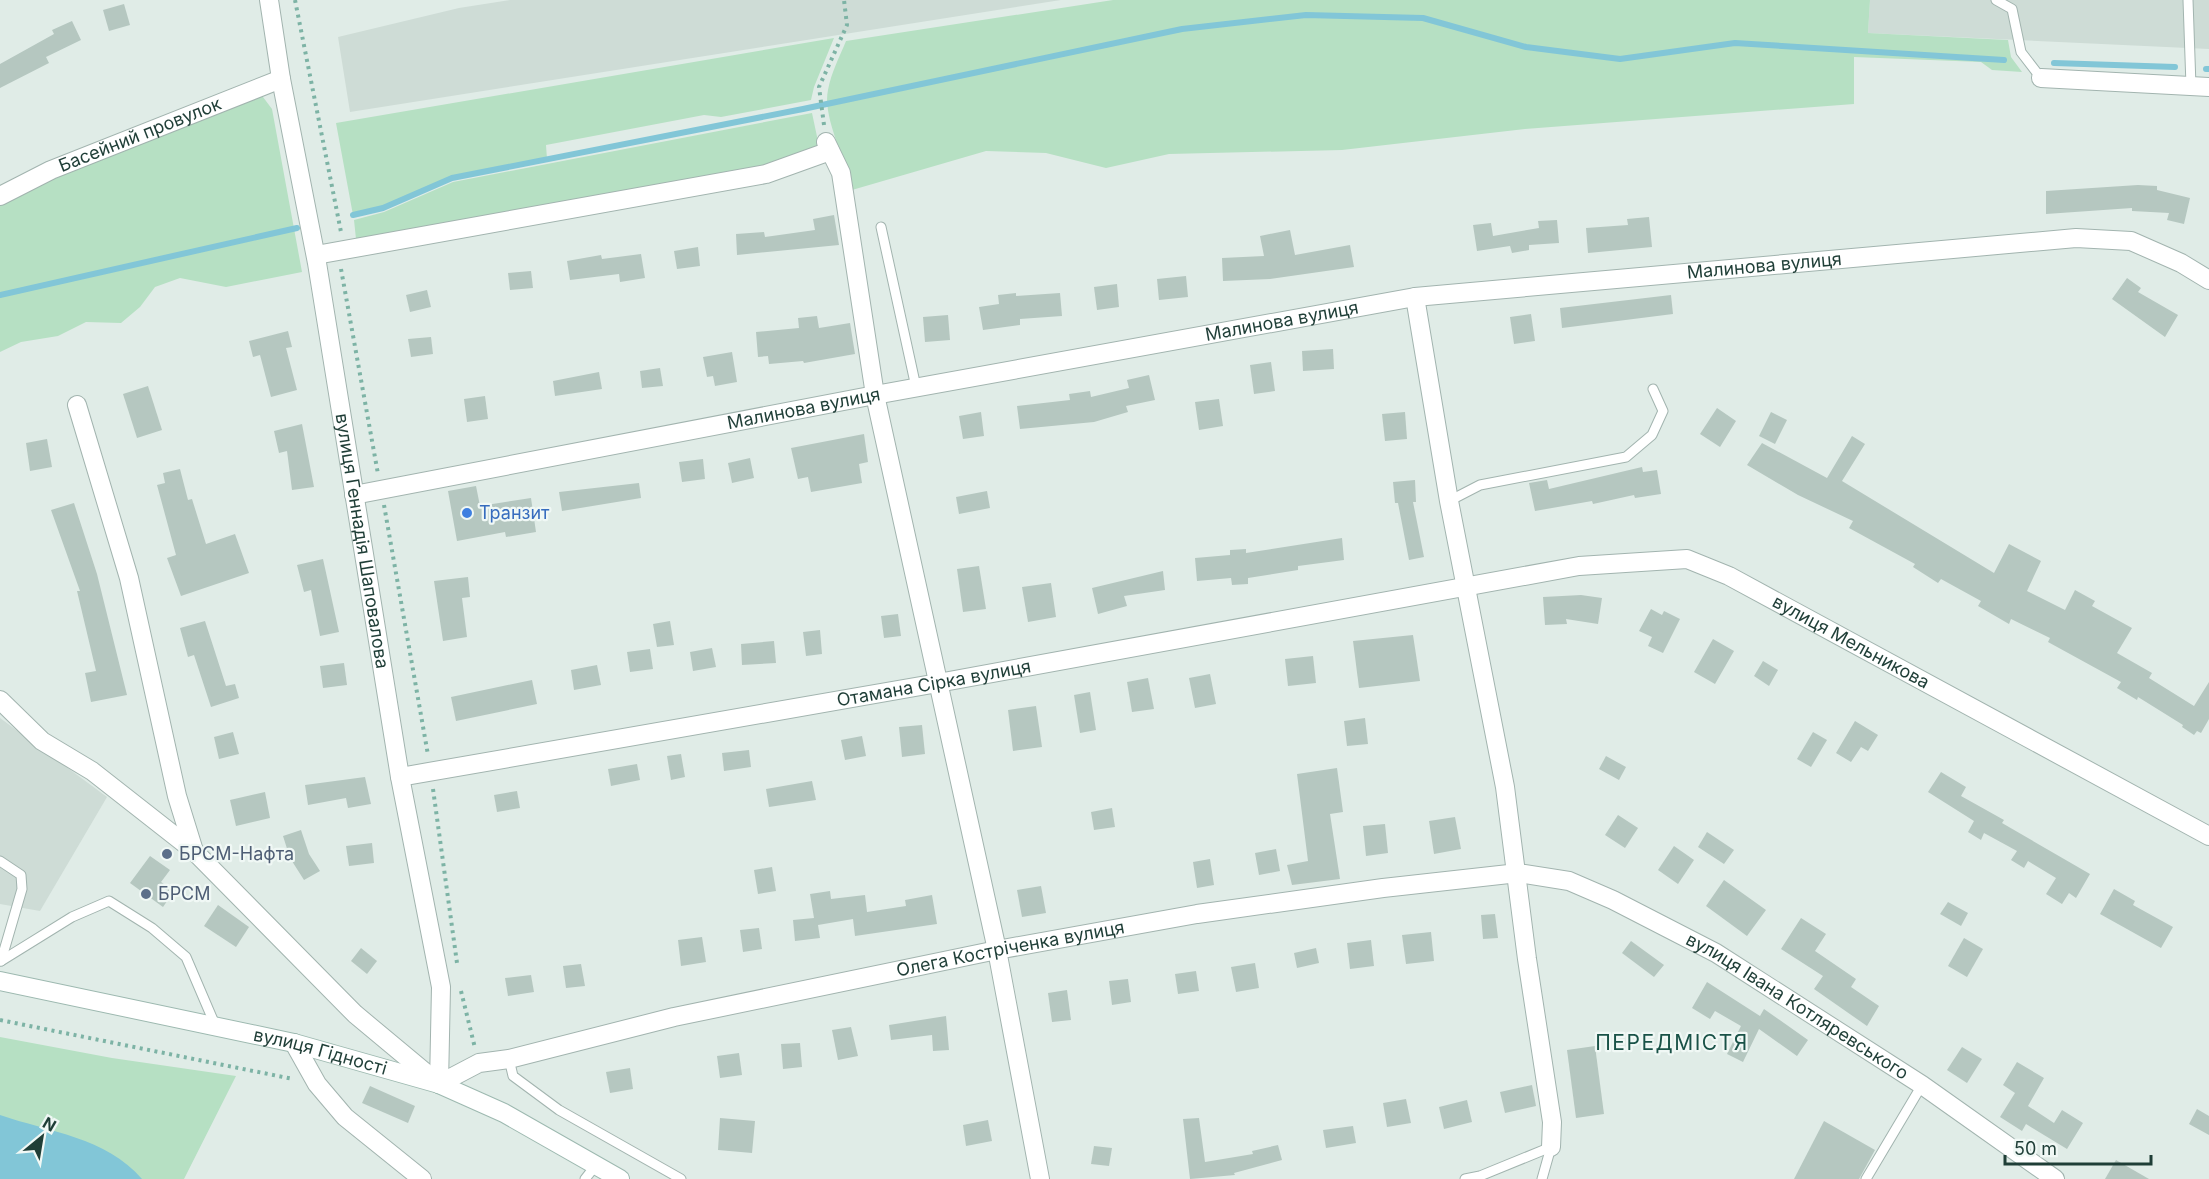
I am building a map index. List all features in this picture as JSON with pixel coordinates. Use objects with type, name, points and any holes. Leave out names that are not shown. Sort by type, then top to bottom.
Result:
[{"type":"street","name":"вулиця Геннадія Шаповалова","points":[[269,0],[281,79],[316,259],[400,777],[441,987],[439,1084]]},
{"type":"street","points":[[2041,78],[2200,87]]},
{"type":"street","name":"Басейний провулок","points":[[0,196],[51,170],[281,79]]},
{"type":"street","points":[[316,259],[340,251],[766,174],[828,146],[841,173],[875,394],[997,950],[1040,1179]]},
{"type":"street","name":"Малинова вулиця","points":[[354,495],[875,394],[1415,297],[2076,238],[2131,241],[2181,263],[2209,280]]},
{"type":"street","points":[[1415,297],[1449,501],[1484,669],[1518,873],[1527,959],[1552,1122],[1551,1147]]},
{"type":"street","points":[[77,405],[129,578],[177,796],[194,851]]},
{"type":"street","name":"вулиця Мельникова","points":[[1466,586],[1579,566],[1687,560],[1729,576],[2209,836]]},
{"type":"street","name":"Отамана Сірка вулиця","points":[[400,777],[938,683],[1466,586]]},
{"type":"street","points":[[0,700],[42,741],[92,771],[194,851],[355,1014],[439,1084]]},
{"type":"street","name":"Олега Костріченка вулиця","points":[[439,1084],[480,1063],[509,1059],[674,1017],[997,950],[1197,914],[1383,888],[1518,873]]},
{"type":"street","name":"вулиця Івана Котляревського","points":[[1518,873],[1569,881],[1613,900],[1705,948],[1922,1085],[2055,1179]]},
{"type":"street","name":"вулиця Гідності","points":[[0,981],[294,1043],[439,1084],[504,1113],[590,1172],[620,1179]]},
{"type":"street","points":[[294,1043],[316,1084],[345,1117],[422,1179]]},
{"type":"lane","points":[[1996,0],[2012,9],[2021,51],[2041,78]]},
{"type":"lane","points":[[2188,0],[2200,87]]},
{"type":"lane","points":[[881,227],[916,387]]},
{"type":"lane","points":[[1449,501],[1480,484],[1626,457],[1652,435],[1663,411],[1653,388]]},
{"type":"lane","points":[[0,861],[21,875],[22,889],[0,962]]},
{"type":"lane","points":[[0,962],[72,917],[109,902],[152,928],[186,957],[216,1027]]},
{"type":"lane","points":[[509,1059],[513,1076],[559,1110],[681,1179]]},
{"type":"lane","points":[[1866,1179],[1922,1085]]},
{"type":"lane","points":[[1465,1179],[1480,1176],[1551,1147]]},
{"type":"lane","points":[[1542,1179],[1551,1147]]},
{"type":"path","points":[[295,0],[338,207],[341,230],[340,263],[431,771],[458,973]]},
{"type":"path","points":[[822,111],[819,87],[847,25],[844,0]]},
{"type":"path","points":[[460,985],[463,1008],[480,1063]]},
{"type":"path","points":[[0,1020],[316,1084]]},
{"type":"shaded area","points":[[510,0],[1061,0],[350,112],[338,37],[459,8]]},
{"type":"shaded area","points":[[1870,0],[2209,0],[2209,49],[1868,33]]},
{"type":"shaded area","points":[[0,718],[107,797],[40,911],[0,904]]},
{"type":"green space","points":[[1113,0],[1870,0],[1868,33],[2008,40],[2011,57],[2022,72],[1992,70],[1981,62],[1854,57],[1854,104],[1525,129],[1342,150],[1169,154],[1106,168],[1046,153],[986,151],[852,190],[832,126],[827,101],[831,77],[846,41]]},
{"type":"green space","points":[[834,38],[811,100],[721,117],[704,115],[546,145],[547,159],[452,178],[383,208],[353,215],[336,123]]},
{"type":"green space","points":[[251,95],[263,97],[272,109],[302,272],[226,287],[180,278],[155,287],[140,307],[121,323],[86,322],[58,336],[21,342],[0,352],[0,203],[70,169]]},
{"type":"green space","points":[[812,113],[819,146],[772,165],[356,239],[354,220],[384,212],[453,182]]},
{"type":"green space","points":[[0,1037],[112,1058],[236,1076],[184,1179],[0,1179]]},
{"type":"water","points":[[0,1115],[94,1145],[128,1165],[142,1179],[0,1179]]},
{"type":"building","points":[[124,4],[130,25],[109,31],[103,10]]},
{"type":"building","points":[[72,21],[81,40],[46,57],[49,63],[0,88],[0,64],[54,34],[52,30]]},
{"type":"building","points":[[2138,185],[2157,186],[2157,190],[2190,198],[2184,224],[2167,220],[2169,213],[2132,211],[2132,208],[2046,214],[2046,191]]},
{"type":"building","points":[[834,215],[839,245],[737,255],[736,234],[764,232],[765,237],[815,230],[813,219]]},
{"type":"building","points":[[1649,217],[1652,247],[1588,253],[1586,228],[1628,225],[1627,219]]},
{"type":"building","points":[[1557,220],[1559,243],[1529,245],[1529,250],[1512,253],[1510,246],[1477,251],[1473,225],[1491,223],[1493,236],[1539,228],[1538,221]]},
{"type":"building","points":[[1290,230],[1295,255],[1350,245],[1354,267],[1270,279],[1223,281],[1222,258],[1264,256],[1260,236]]},
{"type":"building","points":[[698,247],[700,266],[677,269],[674,251]]},
{"type":"building","points":[[641,254],[645,278],[620,282],[619,274],[570,280],[567,261],[601,255],[602,259]]},
{"type":"building","points":[[531,271],[533,288],[510,290],[508,273]]},
{"type":"building","points":[[1186,276],[1188,297],[1159,300],[1157,279]]},
{"type":"building","points":[[2127,278],[2141,288],[2138,292],[2178,315],[2165,337],[2112,299]]},
{"type":"building","points":[[1117,284],[1119,307],[1097,310],[1094,287]]},
{"type":"building","points":[[427,290],[431,307],[410,312],[406,295]]},
{"type":"building","points":[[1016,293],[1016,296],[1060,293],[1062,316],[1020,319],[1020,325],[983,330],[979,307],[999,304],[998,295]]},
{"type":"building","points":[[1671,295],[1673,314],[1562,328],[1560,308]]},
{"type":"building","points":[[1531,314],[1535,341],[1514,344],[1510,317]]},
{"type":"building","points":[[948,315],[950,340],[925,342],[923,317]]},
{"type":"building","points":[[817,316],[819,328],[850,323],[855,354],[804,363],[803,361],[769,364],[768,356],[758,357],[756,332],[799,328],[798,318]]},
{"type":"building","points":[[288,331],[292,347],[286,348],[297,390],[271,397],[260,355],[253,357],[249,341]]},
{"type":"building","points":[[431,337],[433,354],[411,357],[408,339]]},
{"type":"building","points":[[1333,349],[1334,369],[1303,371],[1302,351]]},
{"type":"building","points":[[732,352],[737,382],[715,386],[713,376],[707,377],[703,357]]},
{"type":"building","points":[[1271,362],[1275,391],[1254,394],[1250,365]]},
{"type":"building","points":[[660,368],[663,386],[642,388],[640,371]]},
{"type":"building","points":[[599,372],[602,389],[555,396],[553,381]]},
{"type":"building","points":[[1149,375],[1155,400],[1126,406],[1128,412],[1094,422],[1020,429],[1017,406],[1070,400],[1069,394],[1090,391],[1091,397],[1129,388],[1127,380]]},
{"type":"building","points":[[148,386],[162,430],[137,438],[123,394]]},
{"type":"building","points":[[485,396],[488,419],[467,422],[464,399]]},
{"type":"building","points":[[1219,399],[1223,426],[1199,430],[1195,402]]},
{"type":"building","points":[[1717,408],[1736,421],[1720,447],[1700,434]]},
{"type":"building","points":[[981,412],[984,436],[963,439],[959,416]]},
{"type":"building","points":[[1405,412],[1407,439],[1385,441],[1382,414]]},
{"type":"building","points":[[1771,412],[1787,420],[1775,444],[1759,436]]},
{"type":"building","points":[[302,424],[314,487],[292,490],[287,451],[279,453],[274,431]]},
{"type":"building","points":[[864,434],[868,462],[859,464],[862,483],[811,492],[808,477],[798,479],[791,448]]},
{"type":"building","points":[[1852,436],[1865,444],[1842,481],[1994,573],[2009,544],[2041,561],[2027,591],[2065,610],[2075,590],[2095,601],[2092,606],[2132,628],[2117,653],[2152,673],[2149,678],[2194,706],[2209,682],[2209,719],[2201,733],[2197,731],[2194,735],[2182,727],[2183,725],[2138,697],[2137,700],[2117,688],[2121,682],[2048,642],[2050,638],[2011,619],[2009,624],[1978,606],[1981,601],[1941,579],[1938,583],[1913,567],[1915,564],[1849,528],[1853,521],[1798,495],[1747,465],[1762,443],[1827,478]]},
{"type":"building","points":[[47,439],[52,467],[30,471],[26,443]]},
{"type":"building","points":[[750,458],[754,478],[732,483],[728,463]]},
{"type":"building","points":[[703,459],[705,479],[682,482],[679,462]]},
{"type":"building","points":[[1642,467],[1643,472],[1657,470],[1661,494],[1635,498],[1634,495],[1593,504],[1592,501],[1535,511],[1529,483],[1547,480],[1549,489]]},
{"type":"building","points":[[180,469],[188,500],[192,499],[206,544],[235,534],[249,573],[181,596],[167,558],[176,555],[157,485],[165,483],[163,473]]},
{"type":"building","points":[[1415,480],[1416,502],[1413,502],[1424,557],[1409,560],[1398,503],[1395,503],[1393,482]]},
{"type":"building","points":[[639,483],[641,498],[562,511],[559,492]]},
{"type":"building","points":[[476,486],[480,506],[531,498],[536,532],[506,537],[505,532],[457,541],[448,491]]},
{"type":"building","points":[[987,491],[990,508],[959,514],[956,497]]},
{"type":"building","points":[[74,503],[97,574],[127,695],[91,702],[85,673],[96,671],[77,591],[80,591],[51,510]]},
{"type":"building","points":[[1342,538],[1344,560],[1298,566],[1298,570],[1248,578],[1248,584],[1232,585],[1231,578],[1197,581],[1195,558],[1230,555],[1230,550],[1246,549],[1246,553]]},
{"type":"building","points":[[323,559],[339,632],[320,636],[311,590],[304,592],[297,565]]},
{"type":"building","points":[[979,566],[986,609],[963,612],[957,569]]},
{"type":"building","points":[[1163,571],[1165,590],[1124,596],[1127,606],[1098,614],[1092,588]]},
{"type":"building","points":[[468,577],[470,597],[462,598],[467,637],[443,641],[434,581]]},
{"type":"building","points":[[1051,583],[1056,617],[1028,622],[1022,587]]},
{"type":"building","points":[[1581,595],[1602,598],[1598,624],[1566,619],[1567,624],[1545,625],[1543,597]]},
{"type":"building","points":[[1651,609],[1662,615],[1664,611],[1680,619],[1663,653],[1648,646],[1652,637],[1639,631]]},
{"type":"building","points":[[898,614],[901,636],[884,638],[881,616]]},
{"type":"building","points":[[205,621],[226,686],[235,684],[239,698],[211,707],[194,655],[188,657],[180,628]]},
{"type":"building","points":[[670,621],[674,645],[657,647],[653,624]]},
{"type":"building","points":[[820,630],[822,654],[806,656],[803,632]]},
{"type":"building","points":[[1413,635],[1420,681],[1359,688],[1353,641]]},
{"type":"building","points":[[1713,639],[1734,651],[1715,684],[1694,672]]},
{"type":"building","points":[[774,641],[776,663],[742,665],[741,644]]},
{"type":"building","points":[[712,648],[716,667],[693,671],[690,652]]},
{"type":"building","points":[[650,649],[653,669],[630,672],[627,652]]},
{"type":"building","points":[[1313,656],[1316,683],[1288,686],[1285,659]]},
{"type":"building","points":[[1763,661],[1778,670],[1769,686],[1754,676]]},
{"type":"building","points":[[344,663],[347,685],[323,688],[320,666]]},
{"type":"building","points":[[597,665],[601,685],[574,690],[571,670]]},
{"type":"building","points":[[1210,674],[1216,704],[1195,708],[1189,678]]},
{"type":"building","points":[[1148,678],[1154,709],[1132,712],[1127,682]]},
{"type":"building","points":[[532,680],[537,704],[456,721],[451,697]]},
{"type":"building","points":[[1090,692],[1096,730],[1080,733],[1074,695]]},
{"type":"building","points":[[1036,706],[1042,747],[1013,751],[1008,710]]},
{"type":"building","points":[[1365,718],[1368,744],[1347,746],[1344,721]]},
{"type":"building","points":[[1855,721],[1878,735],[1868,751],[1861,747],[1851,762],[1836,753]]},
{"type":"building","points":[[922,725],[925,754],[902,757],[899,727]]},
{"type":"building","points":[[233,732],[239,754],[219,759],[214,737]]},
{"type":"building","points":[[1813,732],[1827,740],[1811,767],[1797,759]]},
{"type":"building","points":[[862,736],[866,756],[845,760],[841,740]]},
{"type":"building","points":[[749,750],[751,767],[724,771],[722,753]]},
{"type":"building","points":[[681,754],[685,777],[671,780],[667,756]]},
{"type":"building","points":[[1606,756],[1626,767],[1619,780],[1599,769]]},
{"type":"building","points":[[637,764],[640,780],[611,786],[608,769]]},
{"type":"building","points":[[1337,768],[1343,812],[1330,814],[1340,879],[1292,885],[1287,865],[1308,861],[1297,774]]},
{"type":"building","points":[[1941,772],[1966,787],[1961,796],[2004,820],[2002,823],[2090,874],[2076,898],[2069,893],[2062,904],[2046,894],[2056,878],[2028,861],[2024,868],[2011,860],[2017,851],[1984,833],[1981,840],[1968,832],[1974,821],[1928,792]]},
{"type":"building","points":[[365,777],[371,804],[348,808],[346,798],[308,805],[305,785]]},
{"type":"building","points":[[812,781],[816,800],[769,807],[766,789]]},
{"type":"building","points":[[517,791],[520,808],[497,812],[494,795]]},
{"type":"building","points":[[265,792],[270,818],[236,826],[230,800]]},
{"type":"building","points":[[1112,808],[1115,827],[1094,830],[1091,812]]},
{"type":"building","points":[[1618,815],[1638,828],[1625,848],[1605,835]]},
{"type":"building","points":[[1455,817],[1461,849],[1434,854],[1429,821]]},
{"type":"building","points":[[1385,824],[1388,853],[1366,856],[1363,826]]},
{"type":"building","points":[[301,830],[309,854],[320,871],[304,880],[290,858],[283,836]]},
{"type":"building","points":[[1707,832],[1734,850],[1724,864],[1698,847]]},
{"type":"building","points":[[372,843],[374,863],[349,866],[346,846]]},
{"type":"building","points":[[1674,846],[1694,860],[1678,884],[1658,870]]},
{"type":"building","points":[[1276,849],[1280,871],[1259,875],[1255,853]]},
{"type":"building","points":[[150,856],[170,870],[161,882],[174,891],[163,907],[130,883]]},
{"type":"building","points":[[1210,859],[1214,885],[1197,888],[1193,862]]},
{"type":"building","points":[[772,867],[776,891],[758,894],[754,870]]},
{"type":"building","points":[[1724,880],[1766,910],[1747,936],[1706,906]]},
{"type":"building","points":[[1041,886],[1046,913],[1022,917],[1017,890]]},
{"type":"building","points":[[2114,889],[2135,901],[2133,905],[2173,927],[2161,948],[2100,914]]},
{"type":"building","points":[[830,891],[831,899],[865,895],[867,912],[906,906],[905,900],[932,895],[937,924],[855,936],[853,919],[818,925],[820,938],[795,941],[793,920],[814,918],[810,894]]},
{"type":"building","points":[[1948,902],[1968,913],[1961,926],[1940,914]]},
{"type":"building","points":[[218,905],[249,927],[236,947],[204,926]]},
{"type":"building","points":[[1495,914],[1498,938],[1483,939],[1481,915]]},
{"type":"building","points":[[1801,918],[1826,934],[1815,951],[1856,979],[1851,987],[1879,1006],[1867,1026],[1814,989],[1823,976],[1781,949]]},
{"type":"building","points":[[759,928],[762,949],[743,952],[740,930]]},
{"type":"building","points":[[1431,932],[1434,961],[1406,964],[1402,935]]},
{"type":"building","points":[[702,937],[706,962],[681,966],[678,940]]},
{"type":"building","points":[[1964,938],[1983,949],[1967,977],[1948,966]]},
{"type":"building","points":[[1371,940],[1374,966],[1350,969],[1347,943]]},
{"type":"building","points":[[1631,941],[1664,965],[1654,977],[1622,953]]},
{"type":"building","points":[[361,948],[377,961],[367,974],[351,961]]},
{"type":"building","points":[[1316,948],[1319,963],[1297,968],[1294,953]]},
{"type":"building","points":[[1255,963],[1259,988],[1236,992],[1231,967]]},
{"type":"building","points":[[581,964],[585,986],[566,988],[563,966]]},
{"type":"building","points":[[1196,971],[1199,991],[1178,994],[1175,974]]},
{"type":"building","points":[[531,975],[534,992],[508,996],[505,978]]},
{"type":"building","points":[[1128,979],[1131,1002],[1112,1005],[1109,981]]},
{"type":"building","points":[[1707,982],[1760,1016],[1764,1009],[1808,1040],[1797,1056],[1759,1029],[1743,1062],[1727,1054],[1741,1026],[1715,1011],[1710,1019],[1692,1008]]},
{"type":"building","points":[[1067,990],[1071,1020],[1052,1022],[1048,993]]},
{"type":"building","points":[[946,1016],[949,1050],[933,1051],[932,1035],[891,1040],[889,1025]]},
{"type":"building","points":[[851,1027],[858,1056],[838,1060],[832,1030]]},
{"type":"building","points":[[800,1043],[802,1067],[783,1069],[781,1044]]},
{"type":"building","points":[[1595,1046],[1604,1114],[1576,1118],[1567,1050]]},
{"type":"building","points":[[1962,1047],[1982,1059],[1967,1083],[1947,1070]]},
{"type":"building","points":[[739,1053],[742,1075],[720,1078],[717,1056]]},
{"type":"building","points":[[2017,1062],[2044,1078],[2028,1106],[2054,1123],[2062,1110],[2083,1123],[2067,1149],[2026,1124],[2022,1131],[2000,1117],[2015,1093],[2003,1085]]},
{"type":"building","points":[[630,1068],[633,1089],[610,1093],[606,1072]]},
{"type":"building","points":[[1532,1085],[1536,1106],[1505,1113],[1500,1092]]},
{"type":"building","points":[[370,1086],[415,1106],[408,1123],[362,1103]]},
{"type":"building","points":[[1406,1099],[1411,1123],[1387,1127],[1383,1103]]},
{"type":"building","points":[[1467,1100],[1472,1122],[1444,1129],[1439,1107]]},
{"type":"building","points":[[2197,1109],[2209,1116],[2209,1135],[2189,1124]]},
{"type":"building","points":[[720,1118],[755,1121],[752,1153],[718,1150]]},
{"type":"building","points":[[1199,1118],[1205,1162],[1253,1154],[1252,1151],[1278,1145],[1282,1160],[1234,1173],[1235,1175],[1190,1179],[1183,1119]]},
{"type":"building","points":[[988,1120],[992,1141],[966,1146],[963,1125]]},
{"type":"building","points":[[1824,1121],[1875,1150],[1859,1179],[1794,1179]]},
{"type":"building","points":[[1353,1126],[1356,1143],[1326,1148],[1323,1130]]},
{"type":"building","points":[[1094,1146],[1112,1148],[1109,1166],[1091,1164]]},
{"type":"building","points":[[2116,1160],[2149,1179],[2105,1179]]},
{"type":"waterway","points":[[353,215],[383,208],[452,178],[803,109],[1182,29],[1306,15],[1423,18],[1526,47],[1620,59],[1735,43],[2004,60]]},
{"type":"waterway","points":[[2054,63],[2175,67]]},
{"type":"waterway","points":[[0,295],[297,228]]},
{"type":"place","name":"Транзит","points":[[467,513]]},
{"type":"place","name":"БРСМ-Нафта","points":[[167,854]]},
{"type":"place","name":"БРСМ","points":[[146,894]]},
{"type":"district","name":"ПЕРЕДМІСТЯ","points":[[1672,1043]]}]
